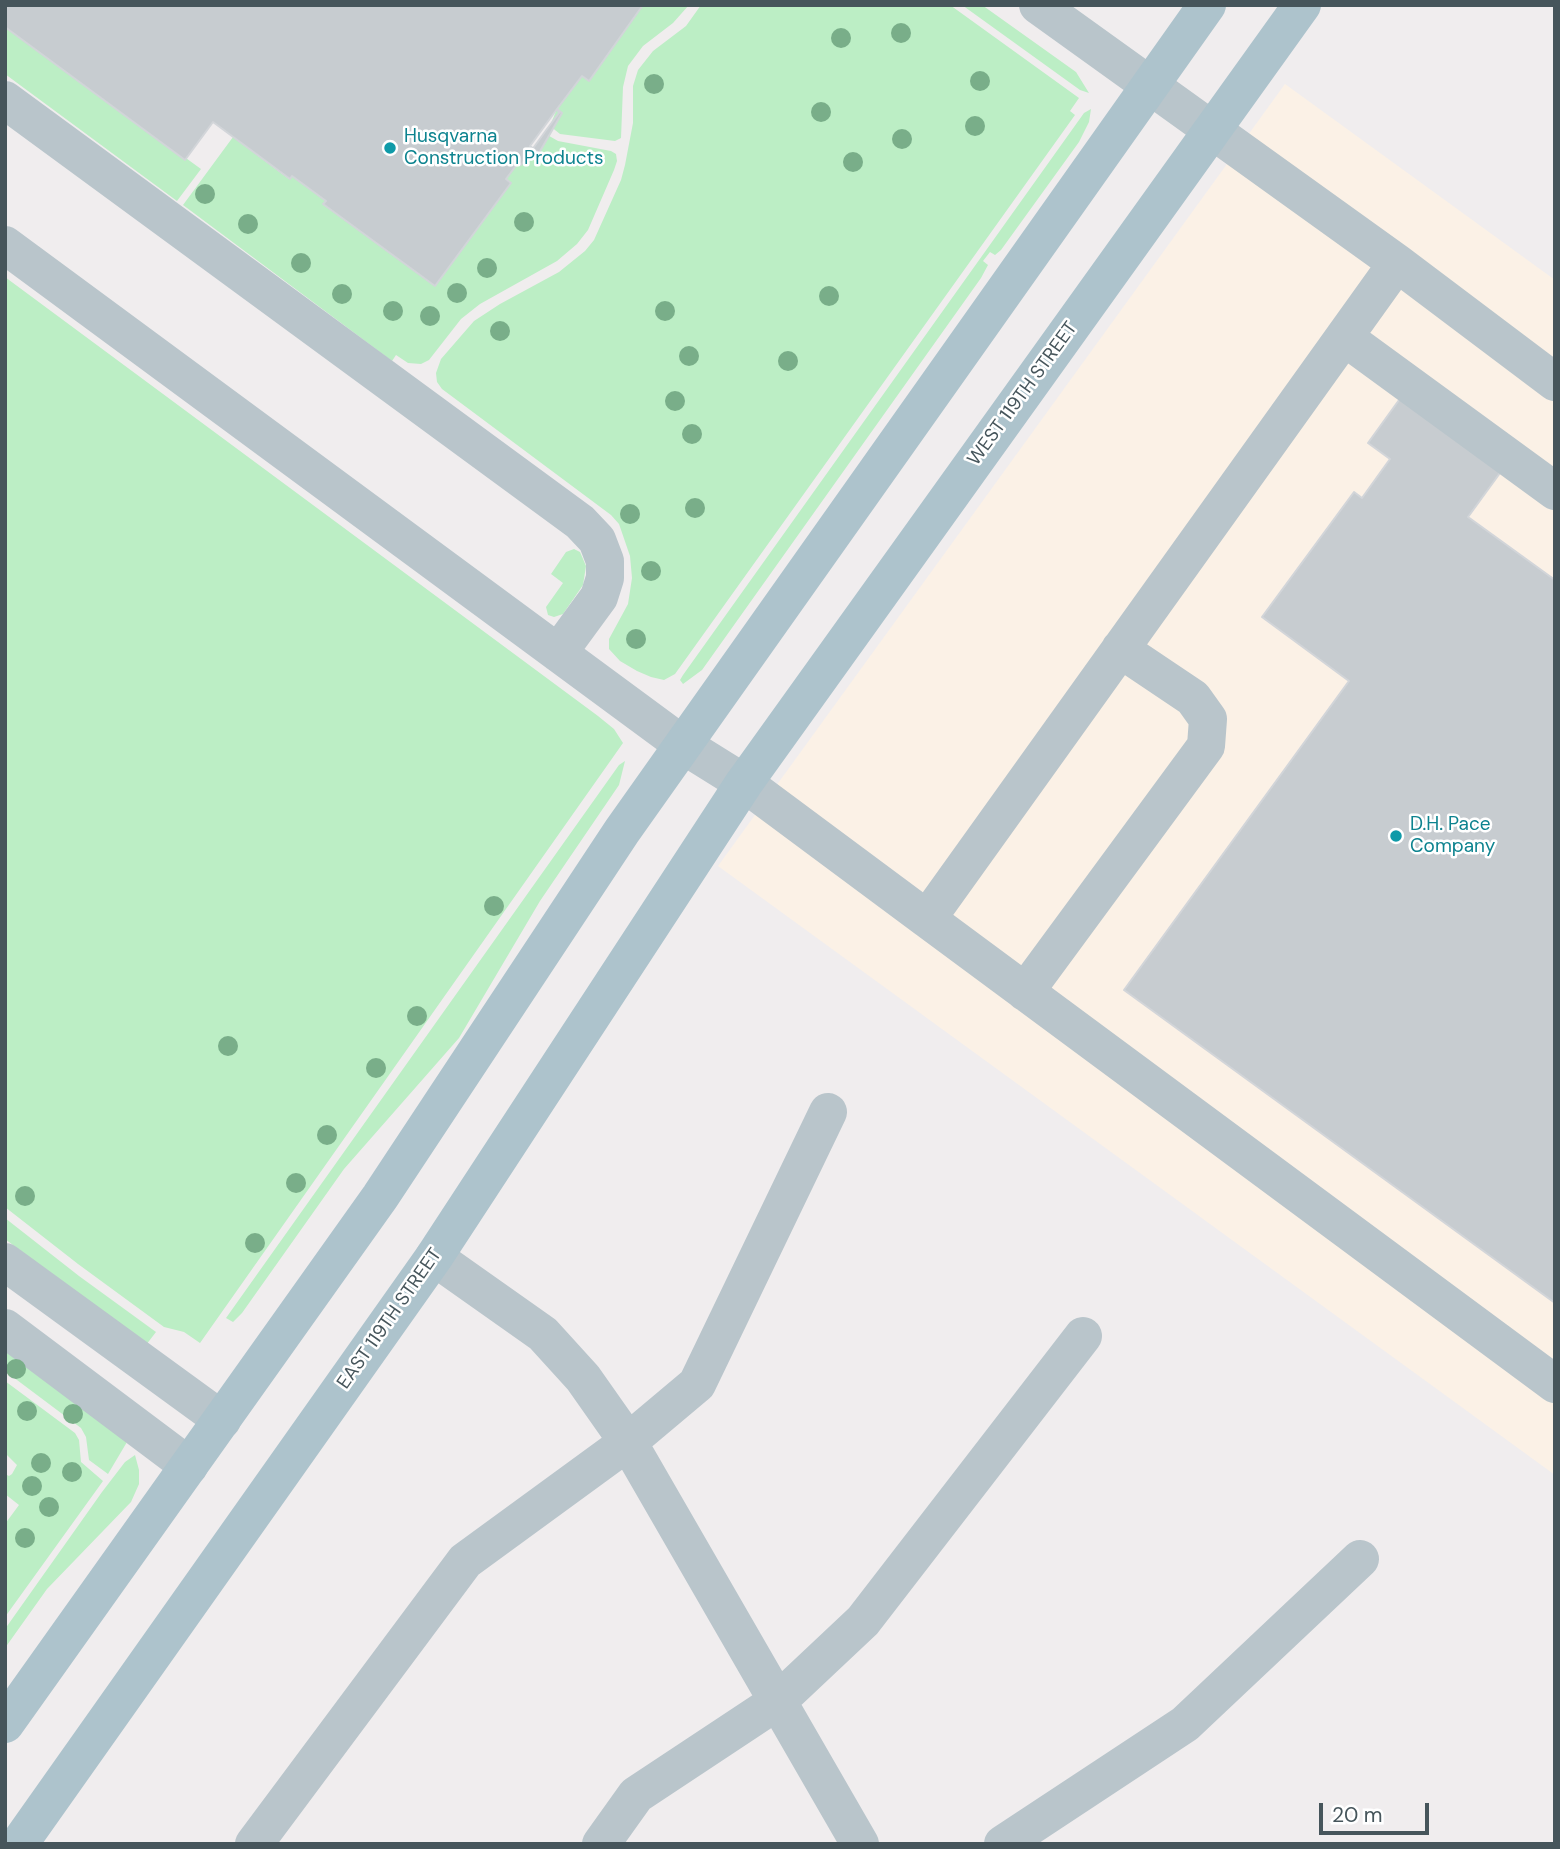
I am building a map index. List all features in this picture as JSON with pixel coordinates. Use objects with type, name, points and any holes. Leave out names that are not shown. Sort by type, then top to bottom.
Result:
[{"type":"main road","points":[[5,1724],[380,1197],[622,831],[1207,5]]},
{"type":"main road","name":"WEST 119TH STREET","points":[[744,783],[1302,5]]},
{"type":"main road","name":"EAST 119TH STREET","points":[[19,1844],[434,1257],[744,783]]},
{"type":"street","points":[[1038,5],[1397,263],[1555,382]]},
{"type":"street","points":[[5,100],[580,522],[597,540],[605,561],[605,578],[598,597],[558,653]]},
{"type":"street","points":[[5,245],[683,745],[744,783],[1555,1384]]},
{"type":"street","points":[[926,919],[1397,263]]},
{"type":"street","points":[[1344,337],[1555,491]]},
{"type":"street","points":[[1025,992],[1206,746],[1208,719],[1193,698],[1120,649]]},
{"type":"street","points":[[254,1844],[465,1561],[628,1442],[697,1384],[828,1112]]},
{"type":"street","points":[[434,1257],[542,1334],[583,1378],[628,1442],[860,1844]]},
{"type":"street","points":[[5,1262],[222,1420]]},
{"type":"street","points":[[5,1328],[189,1465]]},
{"type":"street","points":[[601,1844],[636,1795],[778,1701],[863,1621],[1083,1336]]},
{"type":"street","points":[[1003,1844],[1185,1724],[1360,1559]]},
{"type":"shaded area","points":[[1285,84],[1555,280],[1555,1475],[718,866]]},
{"type":"green space","points":[[643,5],[689,5],[673,23],[643,46],[628,66],[623,87],[621,138],[615,141],[560,134],[550,126],[556,111],[582,76],[589,80]]},
{"type":"green space","points":[[701,5],[950,5],[1079,98],[1070,111],[1075,115],[675,674],[664,680],[637,671],[620,661],[609,649],[609,639],[628,604],[632,578],[630,556],[619,524],[611,515],[442,389],[437,382],[436,373],[441,359],[474,321],[559,272],[594,240],[625,165],[633,123],[633,86],[638,70],[653,51],[686,26]]},
{"type":"green space","points":[[962,5],[982,5],[1076,72],[1089,93],[1080,90]]},
{"type":"green space","points":[[5,27],[201,169],[177,201],[5,74]]},
{"type":"green space","points":[[1091,109],[1089,122],[1079,142],[1001,250],[995,255],[990,252],[983,261],[988,265],[981,278],[702,670],[683,684],[680,680],[683,675],[1084,113]]},
{"type":"green space","points":[[544,133],[558,141],[616,154],[614,170],[588,230],[577,244],[557,261],[480,304],[461,319],[429,360],[421,364],[408,363],[396,355],[392,361],[183,205],[233,137],[289,179],[292,176],[326,201],[324,205],[435,286],[511,183],[506,179],[518,163],[521,165]]},
{"type":"green space","points":[[5,277],[598,716],[614,729],[623,743],[200,1343],[184,1332],[164,1327],[5,1207]]},
{"type":"green space","points":[[574,549],[580,552],[586,566],[583,585],[563,614],[554,617],[548,615],[546,607],[563,583],[551,574],[566,552]]},
{"type":"green space","points":[[625,761],[619,785],[540,901],[459,1038],[344,1169],[242,1313],[233,1322],[226,1318],[619,765]]},
{"type":"green space","points":[[5,1218],[156,1332],[146,1345],[5,1239]]},
{"type":"green space","points":[[5,1351],[127,1442],[108,1474],[89,1460],[86,1437],[81,1428],[5,1371]]},
{"type":"green space","points":[[5,1381],[75,1433],[79,1440],[81,1462],[103,1481],[5,1617],[5,1524],[19,1505],[5,1494],[5,1474],[12,1474],[17,1465],[5,1453]]},
{"type":"green space","points":[[135,1455],[139,1484],[131,1502],[47,1589],[5,1648],[5,1629],[102,1492],[125,1462]]},
{"type":"building","name":"Husqvarna Construction Products","points":[[5,5],[643,5],[589,81],[582,76],[557,109],[559,113],[521,165],[518,163],[506,179],[511,183],[435,286],[323,204],[326,201],[292,176],[290,179],[213,122],[185,160],[5,27]]},
{"type":"building","points":[[557,109],[562,113],[539,153],[530,146]]},
{"type":"building","name":"D.H. Pace Company","points":[[1407,389],[1508,462],[1468,517],[1555,580],[1555,1303],[1124,990],[1349,681],[1262,617],[1354,492],[1362,498],[1390,459],[1368,443]]},
{"type":"place","name":"Husqvarna Construction Products","points":[[390,148]]},
{"type":"place","name":"D.H. Pace Company","points":[[1396,836]]}]
